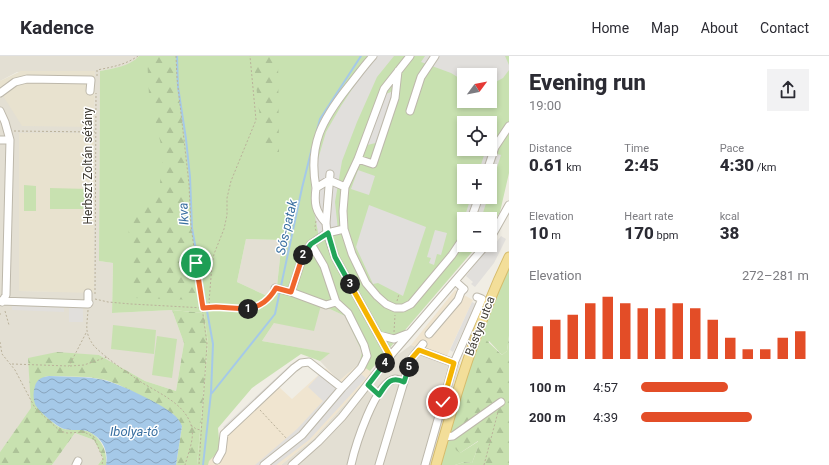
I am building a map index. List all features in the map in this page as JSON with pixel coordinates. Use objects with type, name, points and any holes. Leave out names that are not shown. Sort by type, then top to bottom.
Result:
[{"type":"main road","name":"Bástya utca","points":[[436,465],[481,321],[509,258]]},
{"type":"street","points":[[326,223],[318,214],[314,199],[316,188],[313,163],[316,141],[323,123],[335,104],[373,56]]},
{"type":"street","points":[[410,56],[384,89],[358,160],[345,187],[343,211],[344,229],[352,254],[366,282],[377,296],[386,304],[395,308],[403,308],[411,304],[457,248]]},
{"type":"street","points":[[410,111],[421,77],[435,56]]},
{"type":"street","points":[[358,160],[373,164],[395,98],[398,71]]},
{"type":"street","points":[[0,93],[16,82],[26,79],[91,80],[93,92]]},
{"type":"street","points":[[0,111],[10,140],[6,295],[1,302]]},
{"type":"street","points":[[489,164],[495,147],[509,126]]},
{"type":"street","points":[[0,140],[10,140]]},
{"type":"street","points":[[316,188],[329,177]]},
{"type":"street","points":[[329,177],[345,187]]},
{"type":"street","points":[[329,177],[326,223],[335,257],[390,356]]},
{"type":"street","points":[[497,227],[509,206]]},
{"type":"street","points":[[336,302],[326,305],[281,289],[311,244],[328,233],[344,229]]},
{"type":"street","points":[[264,465],[302,435],[342,388],[362,368],[367,356],[364,345],[348,313],[336,302],[324,266],[311,244]]},
{"type":"street","points":[[292,465],[318,442],[331,428],[412,330],[480,252]]},
{"type":"street","points":[[429,334],[458,300],[460,292],[464,289],[455,282]]},
{"type":"street","points":[[1,302],[90,302],[88,294]]},
{"type":"street","points":[[425,465],[454,363],[479,298]]},
{"type":"street","points":[[379,335],[394,339],[404,336],[412,330]]},
{"type":"street","points":[[379,465],[412,358],[423,344]]},
{"type":"street","points":[[419,350],[454,363]]},
{"type":"street","points":[[217,460],[222,451],[224,434],[301,363],[309,362],[342,388]]},
{"type":"street","points":[[351,465],[365,420],[379,395],[391,381],[399,379],[404,382]]},
{"type":"street","points":[[368,385],[379,395]]},
{"type":"street","points":[[444,437],[453,436],[501,402]]},
{"type":"path","points":[[97,78],[97,70],[118,66],[129,62],[138,56]]},
{"type":"path","points":[[176,56],[177,78],[190,184],[191,226],[207,344],[198,465]]},
{"type":"path","points":[[216,307],[212,310],[209,302],[214,254],[224,228],[227,215],[227,198],[231,181],[256,120],[250,56]]},
{"type":"path","name":"Herbszt Zoltán sétány","points":[[86,332],[96,268],[96,132],[93,92]]},
{"type":"path","points":[[8,132],[17,130],[96,132]]},
{"type":"path","points":[[318,214],[315,227],[319,238]]},
{"type":"path","points":[[90,302],[249,309],[262,305],[272,295],[281,289]]},
{"type":"path","points":[[394,337],[395,308],[399,294]]},
{"type":"path","points":[[5,311],[9,325]]},
{"type":"path","points":[[86,332],[94,346],[138,380],[173,402],[180,408],[191,425],[196,429],[201,430]]},
{"type":"path","points":[[69,366],[86,332]]},
{"type":"path","points":[[0,342],[2,354],[11,364],[35,408],[60,432],[84,432],[94,437],[103,459],[102,465]]},
{"type":"path","points":[[11,364],[69,366],[84,365],[107,356]]},
{"type":"path","points":[[484,465],[501,402]]},
{"type":"path","points":[[255,405],[291,443]]},
{"type":"path","points":[[185,465],[192,434],[191,425]]},
{"type":"shaded area","points":[[0,56],[139,56],[126,66],[100,71],[99,261],[113,263],[112,313],[172,310],[184,343],[176,391],[145,381],[99,355],[28,358],[32,408],[0,452],[0,91],[94,127],[95,71],[17,72],[0,81]],"holes":[[[94,134],[94,292],[19,291]]]},
{"type":"shaded area","points":[[376,56],[394,56],[377,77],[342,161],[335,202],[338,230],[319,238],[311,194],[312,180],[326,132],[366,68]]},
{"type":"shaded area","points":[[425,56],[505,56],[509,65],[509,70],[503,78],[497,81],[497,68],[457,68],[457,77],[421,62]]},
{"type":"shaded area","points":[[21,71],[95,71],[94,127],[22,126],[0,91],[0,81]]},
{"type":"shaded area","points":[[398,89],[380,142],[363,146],[381,96]]},
{"type":"shaded area","points":[[19,133],[94,133],[94,293],[19,291]]},
{"type":"shaded area","points":[[497,143],[500,144],[497,154]]},
{"type":"shaded area","points":[[497,154],[501,155],[497,167],[497,164],[481,164],[484,156],[497,156]]},
{"type":"shaded area","points":[[358,170],[375,176],[369,195],[351,189]]},
{"type":"shaded area","points":[[469,204],[486,204],[483,212],[466,212]]},
{"type":"shaded area","points":[[369,205],[426,227],[403,296],[378,283],[373,284],[356,247]]},
{"type":"shaded area","points":[[435,230],[447,233],[441,255],[437,254],[434,265],[429,263],[431,258],[427,257]]},
{"type":"shaded area","points":[[501,236],[506,239],[494,263],[475,287],[471,284],[473,282],[466,276],[484,252],[497,252],[497,241]]},
{"type":"shaded area","points":[[246,239],[282,240],[277,286],[265,295],[237,282]]},
{"type":"shaded area","points":[[455,290],[473,300],[446,358],[411,345]]},
{"type":"shaded area","points":[[472,302],[476,304],[453,352],[450,350]]},
{"type":"shaded area","points":[[321,305],[345,316],[362,352],[359,364],[339,381],[320,361],[329,353],[262,341],[274,323]]},
{"type":"shaded area","points":[[12,306],[64,308],[64,312],[12,310]]},
{"type":"shaded area","points":[[69,308],[83,308],[83,322],[69,322]]},
{"type":"shaded area","points":[[411,345],[460,364],[431,465],[281,465],[313,439],[373,373]]},
{"type":"shaded area","points":[[291,364],[294,368],[228,431],[223,427]]},
{"type":"shaded area","points":[[359,364],[373,373],[313,439],[281,465],[208,465],[208,461],[220,450],[220,442],[279,387],[292,399],[326,368],[339,381]]},
{"type":"shaded area","points":[[355,369],[366,378],[309,440],[276,465],[255,465],[297,429],[323,401],[308,387],[320,374],[336,388]]},
{"type":"shaded area","points":[[75,433],[94,440],[103,458],[98,465],[52,465]]},
{"type":"green space","points":[[139,56],[509,56],[509,173],[500,212],[497,216],[497,212],[457,212],[457,252],[472,252],[370,371],[359,364],[362,352],[345,316],[321,305],[314,331],[274,323],[262,341],[330,353],[320,361],[301,354],[252,388],[218,428],[220,450],[209,461],[208,465],[197,465],[208,343],[204,313],[172,310],[112,313],[113,263],[99,261],[100,71],[131,63]],"holes":[[[246,239],[282,240],[277,286],[265,295],[237,282]]]},
{"type":"green space","points":[[147,56],[176,56],[177,78],[189,184],[191,226],[202,300],[134,298],[128,223],[149,193],[159,193],[163,153],[149,95]]},
{"type":"green space","points":[[253,56],[278,56],[279,152],[265,152]]},
{"type":"green space","points":[[24,185],[36,186],[36,211],[24,211]]},
{"type":"green space","points":[[50,188],[88,189],[88,209],[50,209]]},
{"type":"green space","points":[[509,266],[509,336],[507,351],[502,355],[489,341],[460,453],[479,441],[478,447],[472,463],[464,462],[455,465],[440,465],[470,365],[485,322]]},
{"type":"green space","points":[[172,310],[204,313],[208,343],[197,465],[176,465],[182,426],[173,414],[155,403],[106,380],[88,377],[49,376],[44,377],[40,410],[54,424],[61,428],[66,430],[81,429],[98,438],[106,454],[106,465],[98,465],[103,458],[94,440],[75,433],[52,465],[0,465],[0,452],[31,408],[28,358],[57,352],[99,355],[145,381],[176,391],[184,343]]},
{"type":"green space","points":[[113,325],[156,330],[154,354],[111,349]]},
{"type":"green space","points":[[157,336],[177,339],[172,378],[152,375]]},
{"type":"green space","points":[[509,336],[509,465],[455,465],[464,462],[472,463],[478,447],[478,441],[460,453],[456,450],[454,444],[486,340],[502,355],[507,351]]},
{"type":"water","name":"Ibolya-tó","points":[[44,377],[83,377],[104,380],[140,394],[167,410],[177,418],[182,426],[176,465],[106,465],[107,457],[105,450],[97,437],[85,430],[70,430],[58,426],[48,419],[35,404],[34,388],[37,382]]},
{"type":"waterway","name":"Ikva","points":[[177,56],[178,87],[190,177],[192,228],[213,344],[211,393],[203,465]]},
{"type":"waterway","name":"Sós-patak","points":[[316,134],[320,119],[361,56]]},
{"type":"waterway","name":"Sós-patak","points":[[212,393],[275,314],[312,148]]},
{"type":"route","points":[[196,263],[203,308],[216,307],[249,309],[262,305],[272,295],[276,288],[291,292],[304,253],[311,244],[328,233],[335,257],[390,356],[368,385],[379,395],[391,381],[399,379],[404,382],[412,358],[419,350],[454,363],[443,402]]}]
